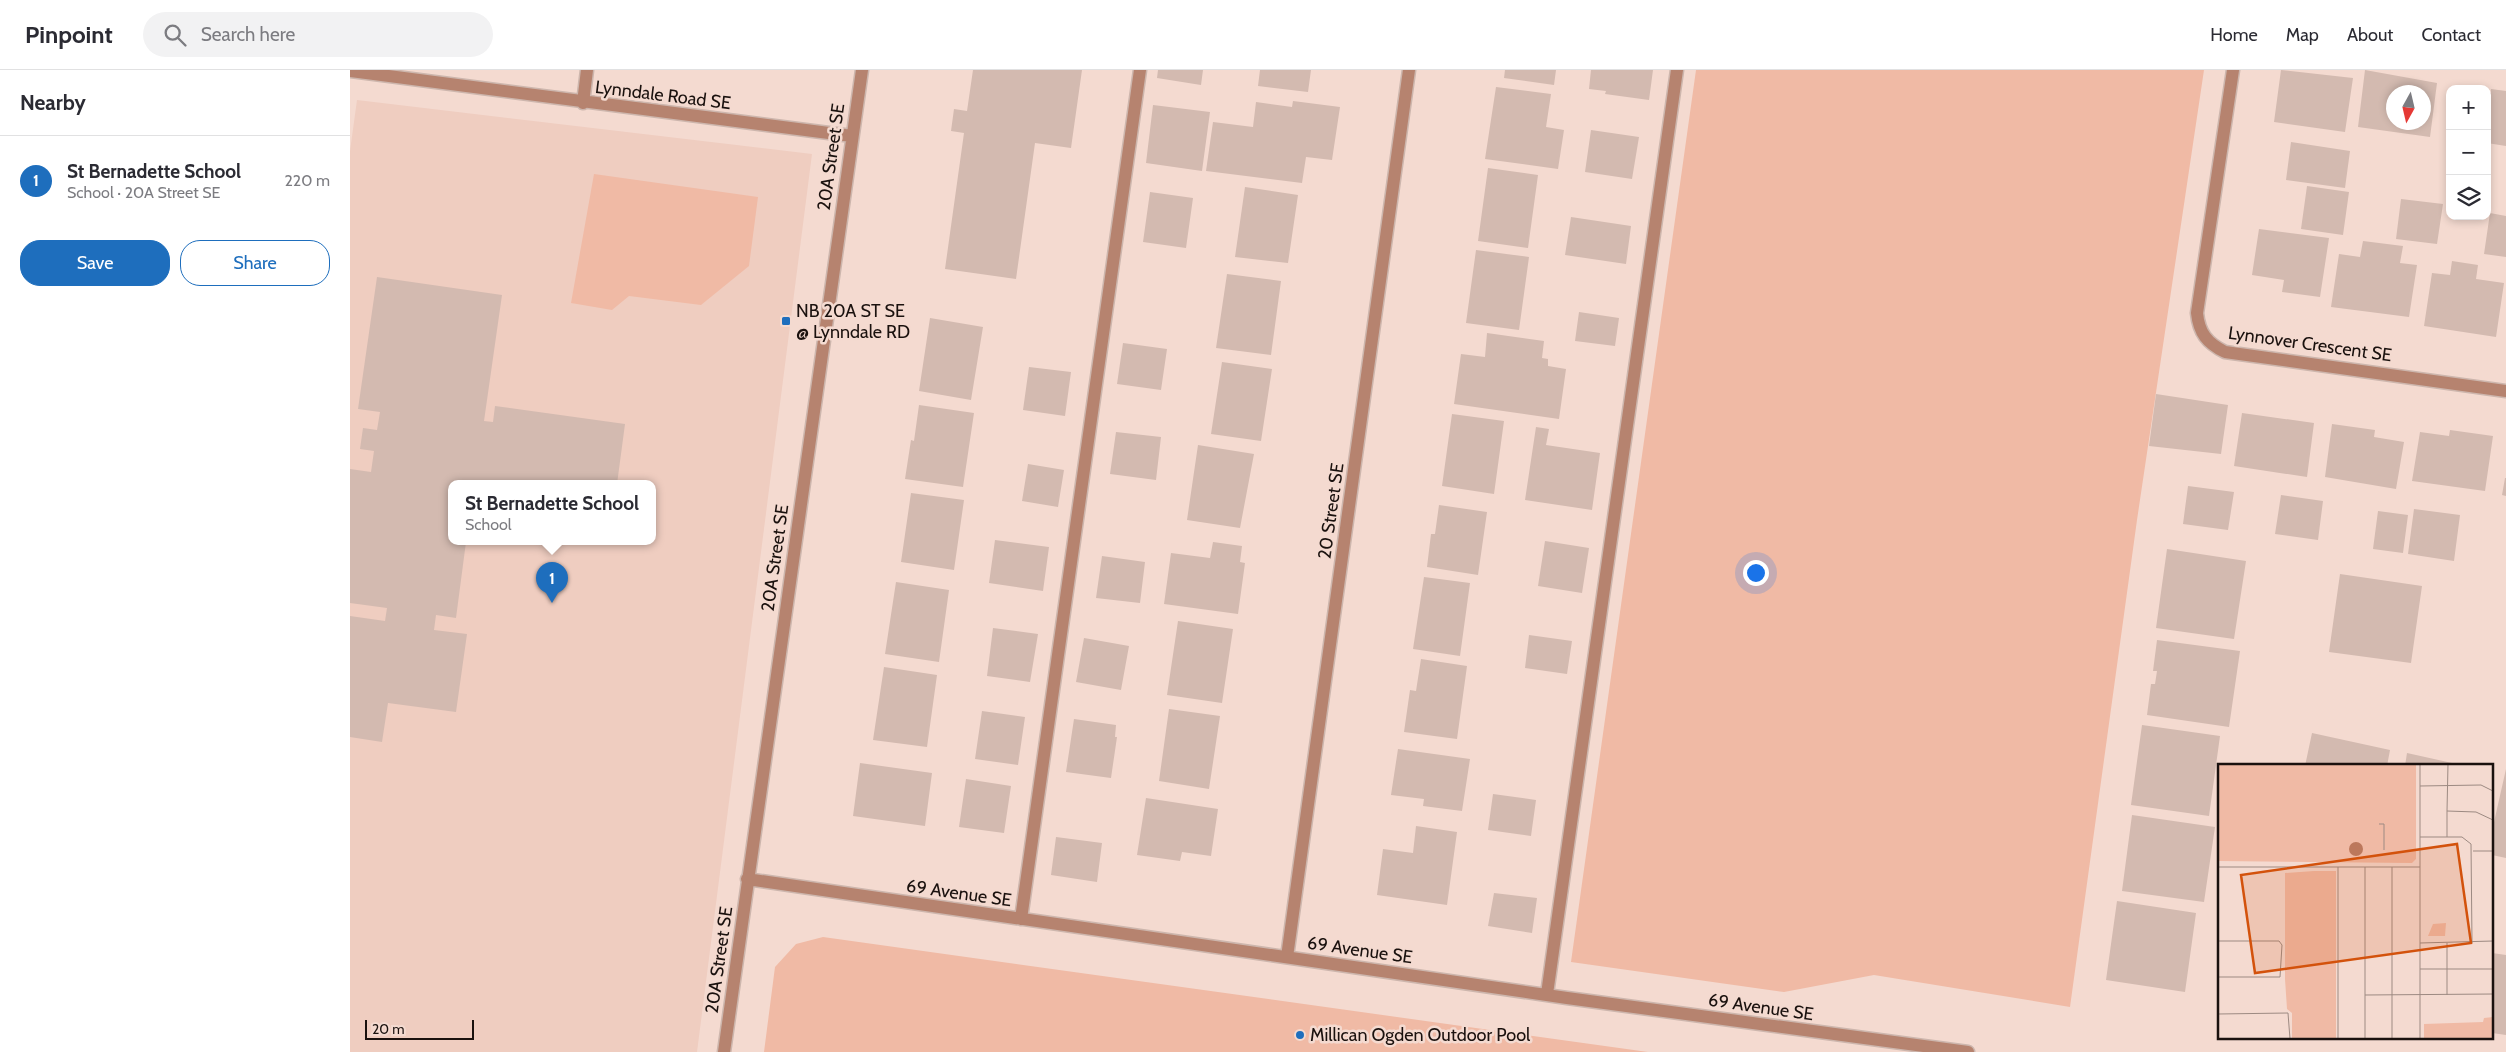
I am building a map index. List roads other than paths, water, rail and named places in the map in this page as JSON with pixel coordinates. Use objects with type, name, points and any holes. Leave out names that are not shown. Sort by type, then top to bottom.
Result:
[{"type":"street","points":[[583,103],[588,70]]},
{"type":"street","name":"20A Street SE","points":[[724,1052],[862,70]]},
{"type":"street","points":[[1021,919],[1140,70]]},
{"type":"street","name":"20 Street SE","points":[[1287,957],[1409,70]]},
{"type":"street","points":[[1547,994],[1677,70]]},
{"type":"street","name":"Lynnover Crescent SE","points":[[2233,70],[2197,313],[2198,326],[2204,337],[2213,346],[2225,352],[2506,390]]},
{"type":"street","name":"Lynndale Road SE","points":[[350,71],[583,103],[852,136]]},
{"type":"street","name":"69 Avenue SE","points":[[747,879],[1547,994],[1968,1052]]},
{"type":"place","name":"NB 20A ST SE @ Lynndale RD","points":[[786,321]]},
{"type":"place","name":"St Bernadette School","points":[[552,603]]},
{"type":"place","name":"Millican Ogden Outdoor Pool","points":[[1300,1035]]}]
